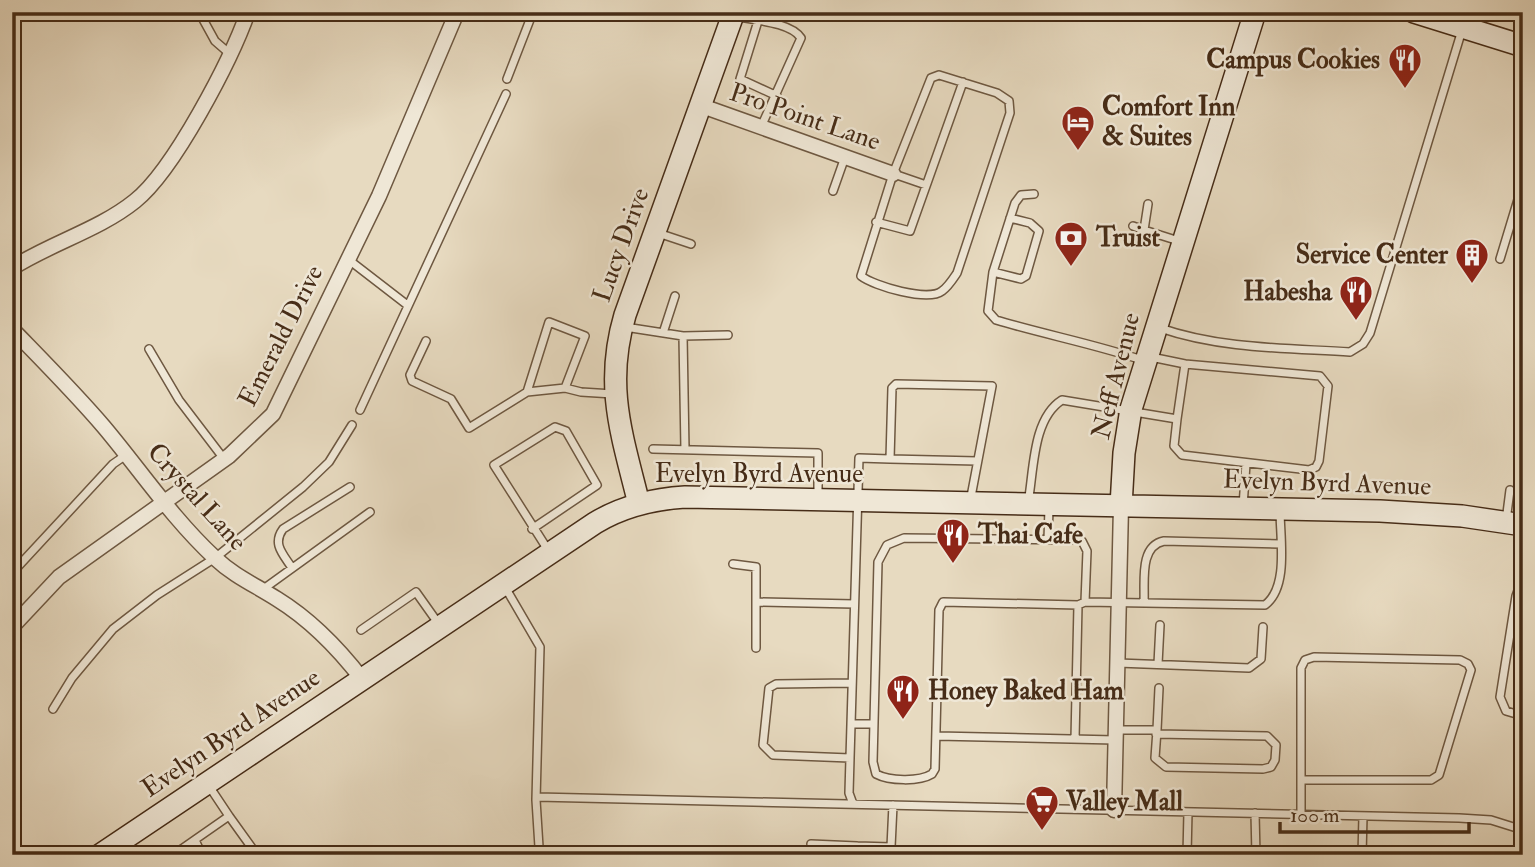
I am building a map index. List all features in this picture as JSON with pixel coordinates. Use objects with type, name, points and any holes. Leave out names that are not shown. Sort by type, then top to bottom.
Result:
[{"type":"street","points":[[12,268],[100,222],[143,194],[174,152],[230,54],[248,12]]},
{"type":"street","name":"Emerald Drive","points":[[12,627],[59,577],[224,460],[260,429],[279,404],[403,142],[457,12]]},
{"type":"street","name":"Neff Avenue","points":[[1114,810],[1121,506],[1124,453],[1130,413],[1255,12]]},
{"type":"street","points":[[1414,12],[1523,46]]},
{"type":"street","name":"Lucy Drive","points":[[639,504],[614,394],[615,361],[621,326],[734,14]]},
{"type":"street","name":"Pro Point Lane","points":[[702,106],[893,174]]},
{"type":"street","name":"Crystal Lane","points":[[12,329],[126,455],[162,503],[215,558],[242,580],[262,590],[321,632],[362,679]]},
{"type":"street","name":"Evelyn Byrd Avenue","points":[[100,855],[602,519],[639,504],[685,497],[1243,508],[1410,512],[1514,524]]},
{"type":"lane","points":[[199,12],[215,41],[230,54]]},
{"type":"lane","points":[[506,79],[533,12]]},
{"type":"lane","points":[[734,14],[796,32],[801,38],[761,127]]},
{"type":"lane","points":[[758,21],[740,79],[777,96]]},
{"type":"lane","points":[[1156,326],[1190,338],[1230,344],[1350,352],[1363,344],[1384,291],[1462,27]]},
{"type":"lane","points":[[939,75],[963,82],[997,93],[1009,101],[1010,113],[957,273],[942,292],[929,296],[872,284],[861,276],[876,222],[932,78],[939,75]]},
{"type":"lane","points":[[876,222],[910,231],[963,82]]},
{"type":"lane","points":[[359,410],[506,93]]},
{"type":"lane","points":[[833,191],[845,157]]},
{"type":"lane","points":[[893,174],[926,185]]},
{"type":"lane","points":[[1500,259],[1523,183]]},
{"type":"lane","points":[[1034,194],[1021,195],[1010,218],[993,272],[987,303],[988,311],[996,320],[1066,341],[1096,345],[1146,359],[1320,376],[1328,386],[1317,467],[1309,470],[1182,455],[1174,446],[1185,364]]},
{"type":"lane","points":[[1144,230],[1148,204]]},
{"type":"lane","points":[[993,272],[1021,279],[1026,275],[1039,231],[1036,227],[1010,218]]},
{"type":"lane","points":[[1133,226],[1183,242]]},
{"type":"lane","points":[[656,232],[691,244]]},
{"type":"lane","points":[[348,259],[406,304]]},
{"type":"lane","points":[[663,333],[675,296]]},
{"type":"lane","points":[[527,393],[549,322],[585,335],[565,388]]},
{"type":"lane","points":[[621,326],[683,336],[728,335]]},
{"type":"lane","points":[[683,336],[685,450]]},
{"type":"lane","points":[[426,341],[410,375],[412,381],[451,399],[469,428],[527,393],[565,388],[581,393],[614,394]]},
{"type":"lane","points":[[149,349],[179,400],[224,460]]},
{"type":"lane","points":[[890,458],[891,388],[896,384],[992,386],[969,503]]},
{"type":"lane","points":[[1048,540],[1039,504],[1042,421],[1051,407],[1062,400],[1177,419]]},
{"type":"lane","points":[[53,709],[72,678],[113,629],[157,595],[215,558],[324,468],[352,425]]},
{"type":"lane","points":[[533,529],[597,485],[566,431],[555,427],[494,465],[533,529],[550,553]]},
{"type":"lane","points":[[653,449],[818,453],[818,500]]},
{"type":"lane","points":[[12,573],[113,464],[126,455]]},
{"type":"lane","points":[[852,804],[849,793],[850,724],[859,458],[977,461]]},
{"type":"lane","points":[[1243,508],[1246,464]]},
{"type":"lane","points":[[292,568],[277,545],[277,537],[283,529],[350,487]]},
{"type":"lane","points":[[1510,490],[1514,524]]},
{"type":"lane","points":[[1075,739],[1082,603],[1085,545],[1076,540],[904,538],[887,545],[878,562],[874,768],[882,777],[920,779],[932,775],[935,769],[939,610],[943,602],[1082,603],[1119,602],[1265,605],[1275,597],[1279,585],[1280,509]]},
{"type":"lane","points":[[262,590],[370,512]]},
{"type":"lane","points":[[1144,603],[1147,551],[1153,543],[1279,544]]},
{"type":"lane","points":[[733,564],[756,566],[756,648]]},
{"type":"lane","points":[[1522,581],[1500,700],[1510,713],[1523,716]]},
{"type":"lane","points":[[503,584],[540,647],[537,797],[539,847],[543,855]]},
{"type":"lane","points":[[361,630],[416,592],[440,627]]},
{"type":"lane","points":[[757,602],[854,604]]},
{"type":"lane","points":[[1158,664],[1160,625]]},
{"type":"lane","points":[[1117,663],[1249,668],[1261,659],[1263,627]]},
{"type":"lane","points":[[1301,780],[1431,780],[1439,775],[1471,670],[1468,664],[1461,660],[1314,657],[1305,660],[1301,668],[1301,780],[1301,814]]},
{"type":"lane","points":[[850,758],[773,755],[763,745],[769,688],[776,684],[851,683]]},
{"type":"lane","points":[[937,736],[1075,739],[1157,732],[1267,736],[1276,745],[1275,760],[1271,767],[1166,767],[1155,758],[1157,732],[1159,688]]},
{"type":"lane","points":[[850,724],[874,724]]},
{"type":"lane","points":[[207,783],[257,855]]},
{"type":"lane","points":[[537,797],[1491,820],[1523,830]]},
{"type":"lane","points":[[811,844],[857,850],[891,847],[893,805]]},
{"type":"lane","points":[[1187,855],[1188,812]]},
{"type":"lane","points":[[1255,813],[1256,855]]},
{"type":"lane","points":[[173,855],[229,816]]},
{"type":"lane","points":[[1362,855],[1363,816]]},
{"type":"lane","points":[[195,840],[202,855]]},
{"type":"place","name":"Campus Cookies","points":[[1405,90]]},
{"type":"place","name":"Comfort Inn & Suites","points":[[1078,152]]},
{"type":"place","name":"Truist","points":[[1071,268]]},
{"type":"place","name":"Service Center","points":[[1472,285]]},
{"type":"place","name":"Habesha","points":[[1356,322]]},
{"type":"place","name":"Thai Cafe","points":[[953,565]]},
{"type":"place","name":"Honey Baked Ham","points":[[903,721]]},
{"type":"place","name":"Valley Mall","points":[[1042,832]]}]
